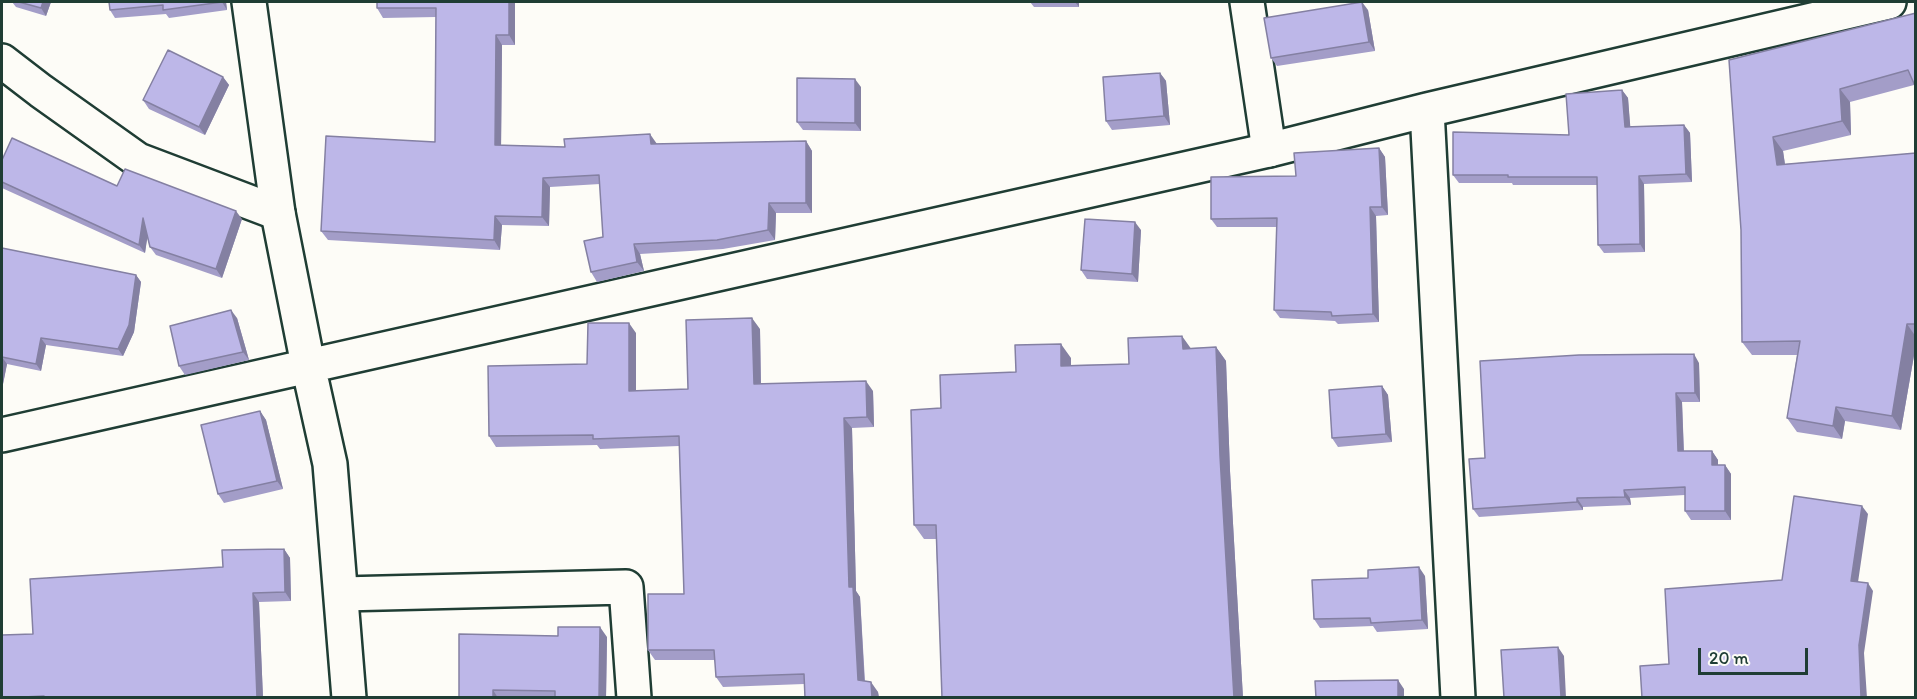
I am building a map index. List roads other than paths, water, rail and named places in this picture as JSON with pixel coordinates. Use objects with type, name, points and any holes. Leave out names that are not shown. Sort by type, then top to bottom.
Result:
[{"type":"street","points":[[249,2],[278,213],[330,464],[349,698]]},
{"type":"street","points":[[1247,2],[1269,150]]},
{"type":"street","points":[[2,435],[1269,150],[1427,110],[1889,2]]},
{"type":"street","points":[[2,61],[41,92],[138,160],[278,213]]},
{"type":"street","points":[[1427,110],[1458,698]]},
{"type":"street","points":[[342,594],[626,587],[634,698]]}]
